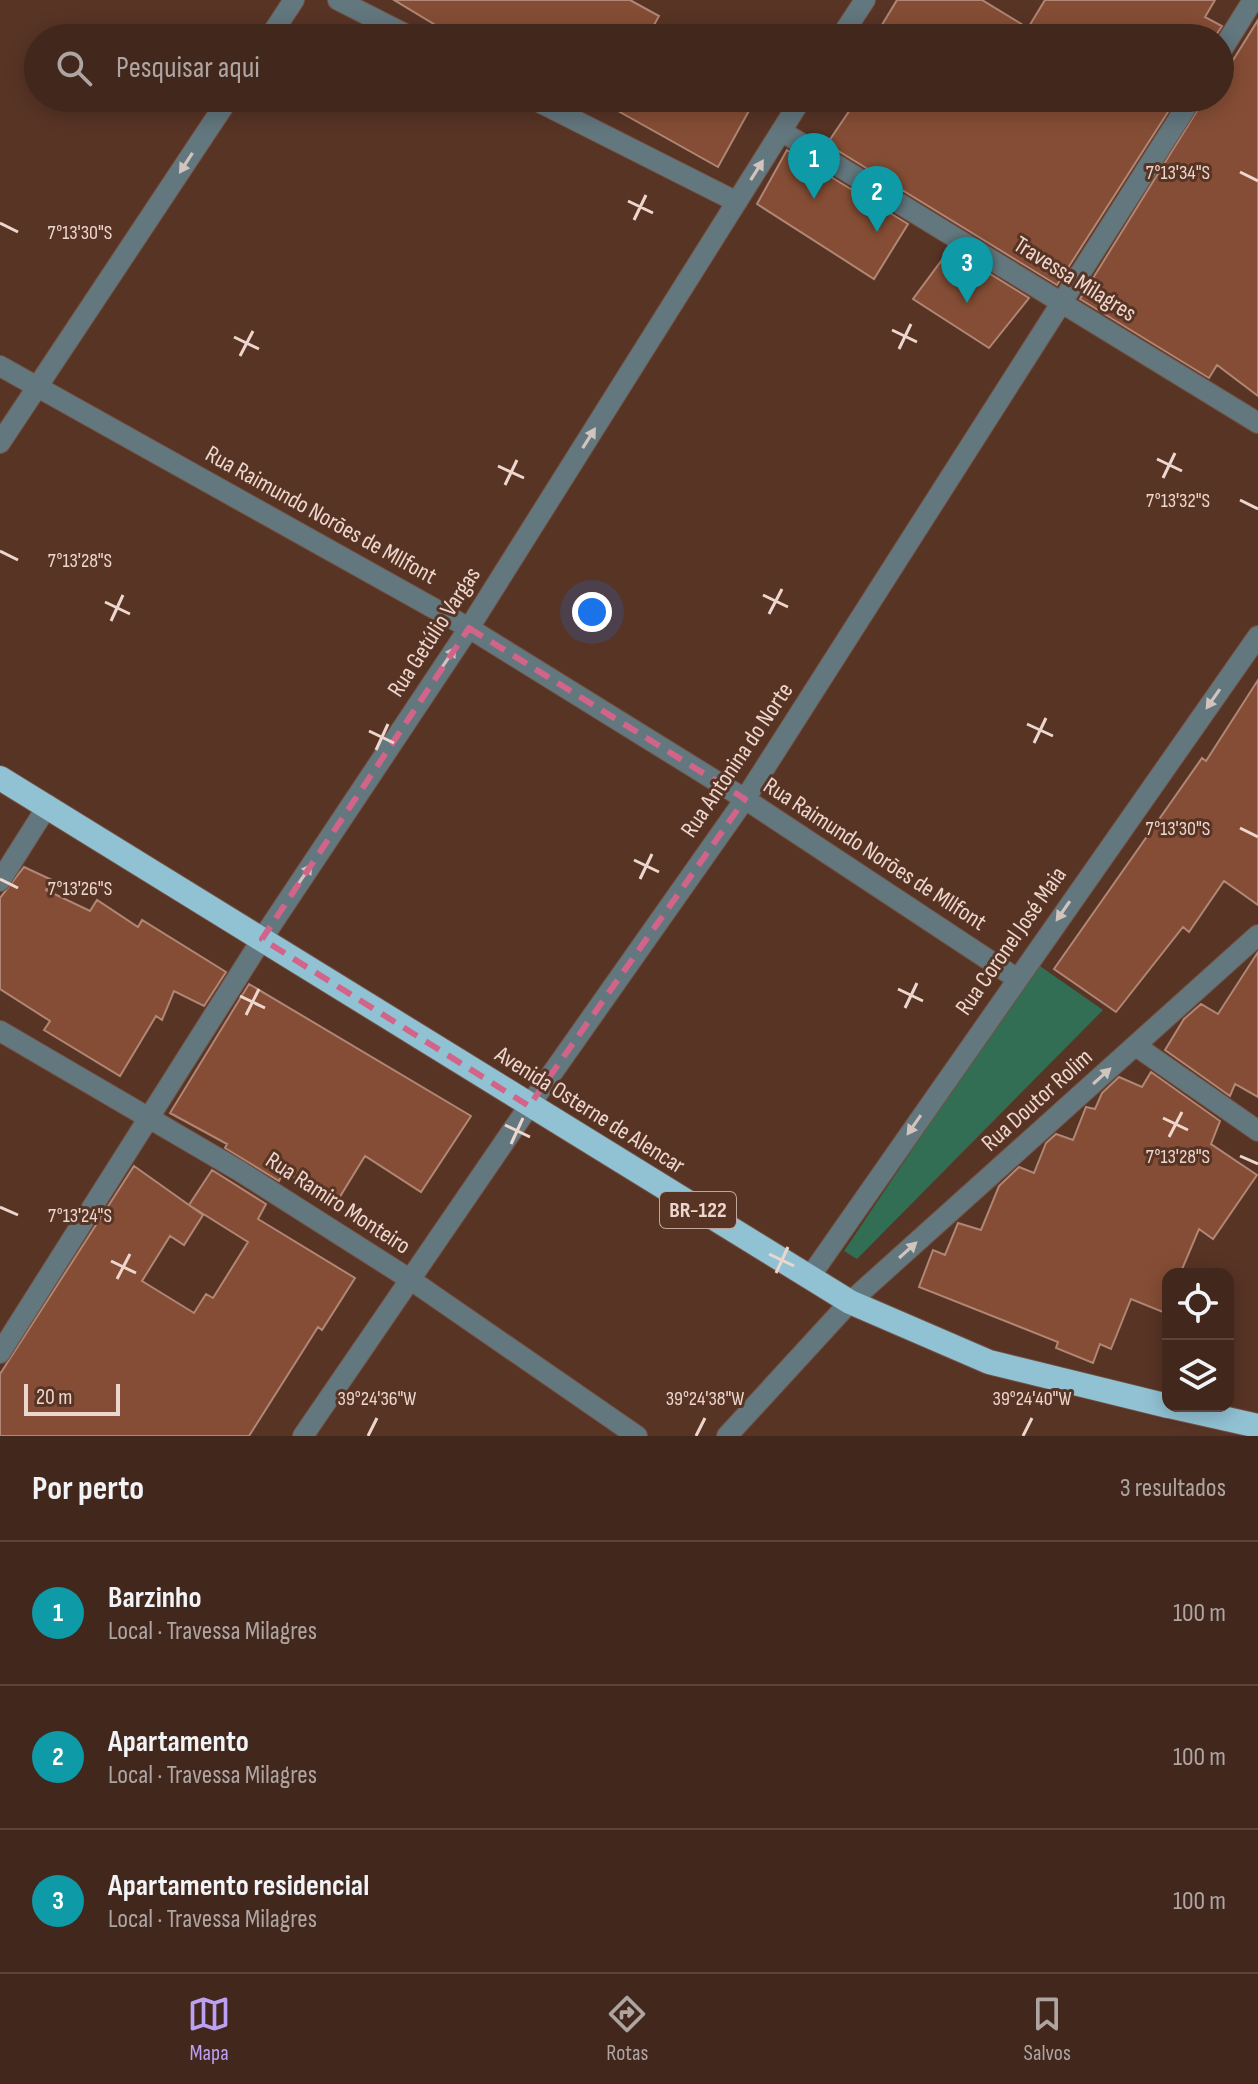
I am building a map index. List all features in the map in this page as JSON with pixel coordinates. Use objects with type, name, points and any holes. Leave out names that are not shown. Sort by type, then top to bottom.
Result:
[{"type":"highway","name":"BR-122","points":[[0,778],[262,939]]},
{"type":"highway","name":"Avenida Osterne de Alencar","points":[[262,939],[850,1302],[989,1362],[1162,1404]]},
{"type":"highway","name":"Avenida Osterne de Alencar","points":[[1196,1412],[1258,1426]]},
{"type":"street","points":[[278,24],[294,0]]},
{"type":"street","points":[[338,0],[385,24]]},
{"type":"street","points":[[849,24],[865,0]]},
{"type":"street","points":[[1234,31],[1253,0]]},
{"type":"street","points":[[0,443],[220,112]]},
{"type":"street","points":[[559,112],[737,202]]},
{"type":"street","name":"Rua Getúlio Vargas","points":[[0,1353],[262,939],[469,628],[793,112]]},
{"type":"street","name":"Rua Antonina do Norte","points":[[303,1436],[529,1106],[745,799],[1183,112]]},
{"type":"street","name":"Travessa Milagres","points":[[781,131],[1258,423]]},
{"type":"street","name":"Rua Raimundo Norões de MIlfont","points":[[0,366],[469,628],[745,799],[1016,978]]},
{"type":"street","name":"Rua Coronel José Maia","points":[[809,1278],[1258,636]]},
{"type":"street","points":[[0,881],[48,805]]},
{"type":"street","name":"Rua Doutor Rolim","points":[[850,1302],[1258,935]]},
{"type":"street","name":"Rua Ramiro Monteiro","points":[[0,1031],[238,1170],[411,1280],[637,1436]]},
{"type":"street","points":[[1136,1046],[1258,1131]]},
{"type":"street","points":[[727,1436],[850,1302]]},
{"type":"highlighted area","points":[[469,628],[745,799],[529,1106],[262,939]]},
{"type":"green space","points":[[1037,964],[1103,1010],[857,1259],[844,1251]]},
{"type":"building","points":[[394,0],[630,0],[659,16],[655,24],[434,24]]},
{"type":"building","points":[[897,0],[982,0],[1021,24],[882,24]]},
{"type":"building","points":[[1045,0],[1215,0],[1205,17],[1218,24],[1030,24]]},
{"type":"building","points":[[1258,20],[1258,396],[1217,365],[1209,378],[1080,299],[1196,112],[1234,112],[1234,59]]},
{"type":"building","points":[[620,112],[748,112],[718,167]]},
{"type":"building","points":[[849,112],[1168,112],[1057,285],[827,144]]},
{"type":"building","points":[[787,150],[908,224],[874,279],[757,204]]},
{"type":"building","points":[[950,249],[1029,298],[989,348],[913,299]]},
{"type":"building","points":[[1258,680],[1258,905],[1224,881],[1189,932],[1183,927],[1116,1012],[1054,969],[1202,758],[1206,761]]},
{"type":"building","points":[[24,867],[52,880],[46,890],[90,911],[97,900],[138,927],[142,920],[226,972],[204,1006],[174,991],[162,1020],[156,1016],[120,1076],[44,1030],[50,1021],[0,989],[0,898]]},
{"type":"building","points":[[1258,952],[1258,1097],[1235,1084],[1230,1096],[1165,1050],[1184,1019],[1201,1004],[1218,1014]]},
{"type":"building","points":[[249,984],[471,1116],[421,1192],[365,1156],[336,1203],[284,1171],[279,1181],[225,1148],[227,1144],[170,1113]]},
{"type":"building","points":[[1151,1072],[1220,1121],[1211,1144],[1257,1175],[1213,1239],[1199,1229],[1183,1268],[1162,1268],[1162,1312],[1131,1299],[1111,1349],[1100,1344],[1093,1363],[1056,1348],[1058,1342],[919,1287],[933,1250],[945,1255],[958,1223],[981,1230],[999,1186],[1019,1167],[1034,1173],[1046,1143],[1056,1134],[1073,1140],[1086,1107],[1095,1109],[1102,1093],[1119,1077],[1142,1087]]},
{"type":"building","points":[[134,1166],[203,1215],[184,1245],[170,1236],[142,1281],[194,1313],[206,1294],[213,1298],[248,1242],[189,1205],[212,1170],[266,1204],[258,1219],[355,1278],[322,1330],[318,1327],[249,1436],[0,1436],[0,1374]]},
{"type":"place","name":"Barzinho","points":[[814,199]]},
{"type":"place","name":"Apartamento","points":[[877,232]]},
{"type":"place","name":"Apartamento residencial","points":[[967,303]]}]
